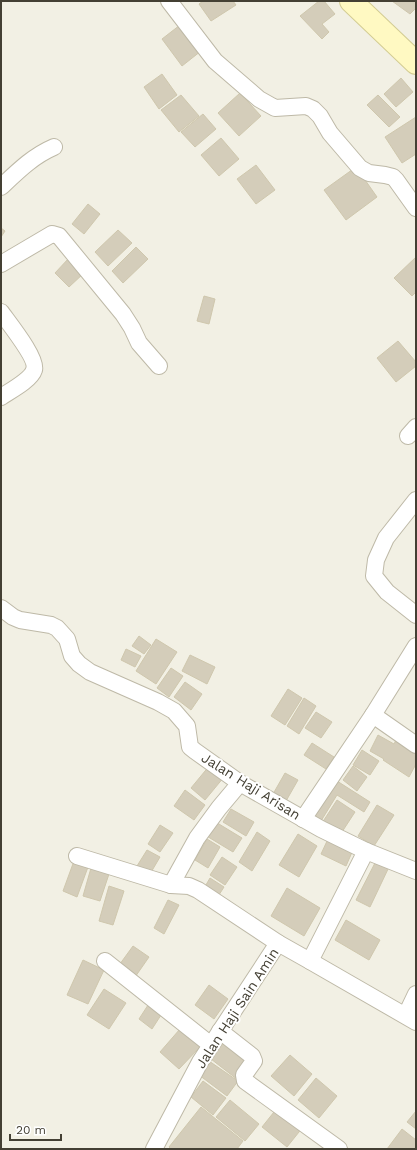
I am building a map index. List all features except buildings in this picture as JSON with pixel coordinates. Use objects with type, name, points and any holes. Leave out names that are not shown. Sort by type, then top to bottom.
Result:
[{"type":"street","points":[[169,1],[215,61],[258,99],[275,108],[306,106],[313,109],[320,116],[330,134],[360,168],[368,173],[393,177],[416,208]]},
{"type":"street","points":[[359,3],[416,63]]},
{"type":"street","points":[[1,187],[26,163],[41,153],[54,147]]},
{"type":"street","points":[[1,264],[52,234],[59,236],[123,314],[139,343],[159,366]]},
{"type":"street","points":[[1,312],[35,364],[34,371],[28,379],[1,397]]},
{"type":"street","points":[[416,500],[386,538],[376,560],[374,576],[387,592],[416,615]]},
{"type":"street","name":"Jalan Haji Arisan","points":[[1,608],[13,617],[20,620],[51,625],[57,628],[66,639],[72,656],[79,664],[90,672],[158,702],[174,711],[187,726],[190,747],[240,783],[303,819],[366,851],[416,871]]},
{"type":"street","points":[[303,819],[416,646]]},
{"type":"street","points":[[373,714],[416,745]]},
{"type":"street","points":[[171,885],[197,838],[240,783]]},
{"type":"street","points":[[310,960],[366,851]]},
{"type":"street","points":[[77,856],[171,885],[189,886],[198,890],[278,943]]},
{"type":"street","name":"Jalan Haji Sain Amin","points":[[154,1149],[200,1062],[278,943],[411,1018]]},
{"type":"street","points":[[105,961],[216,1038],[252,1056],[254,1060],[244,1075],[245,1081],[339,1149]]},
{"type":"street","points":[[411,1018],[416,994]]}]
